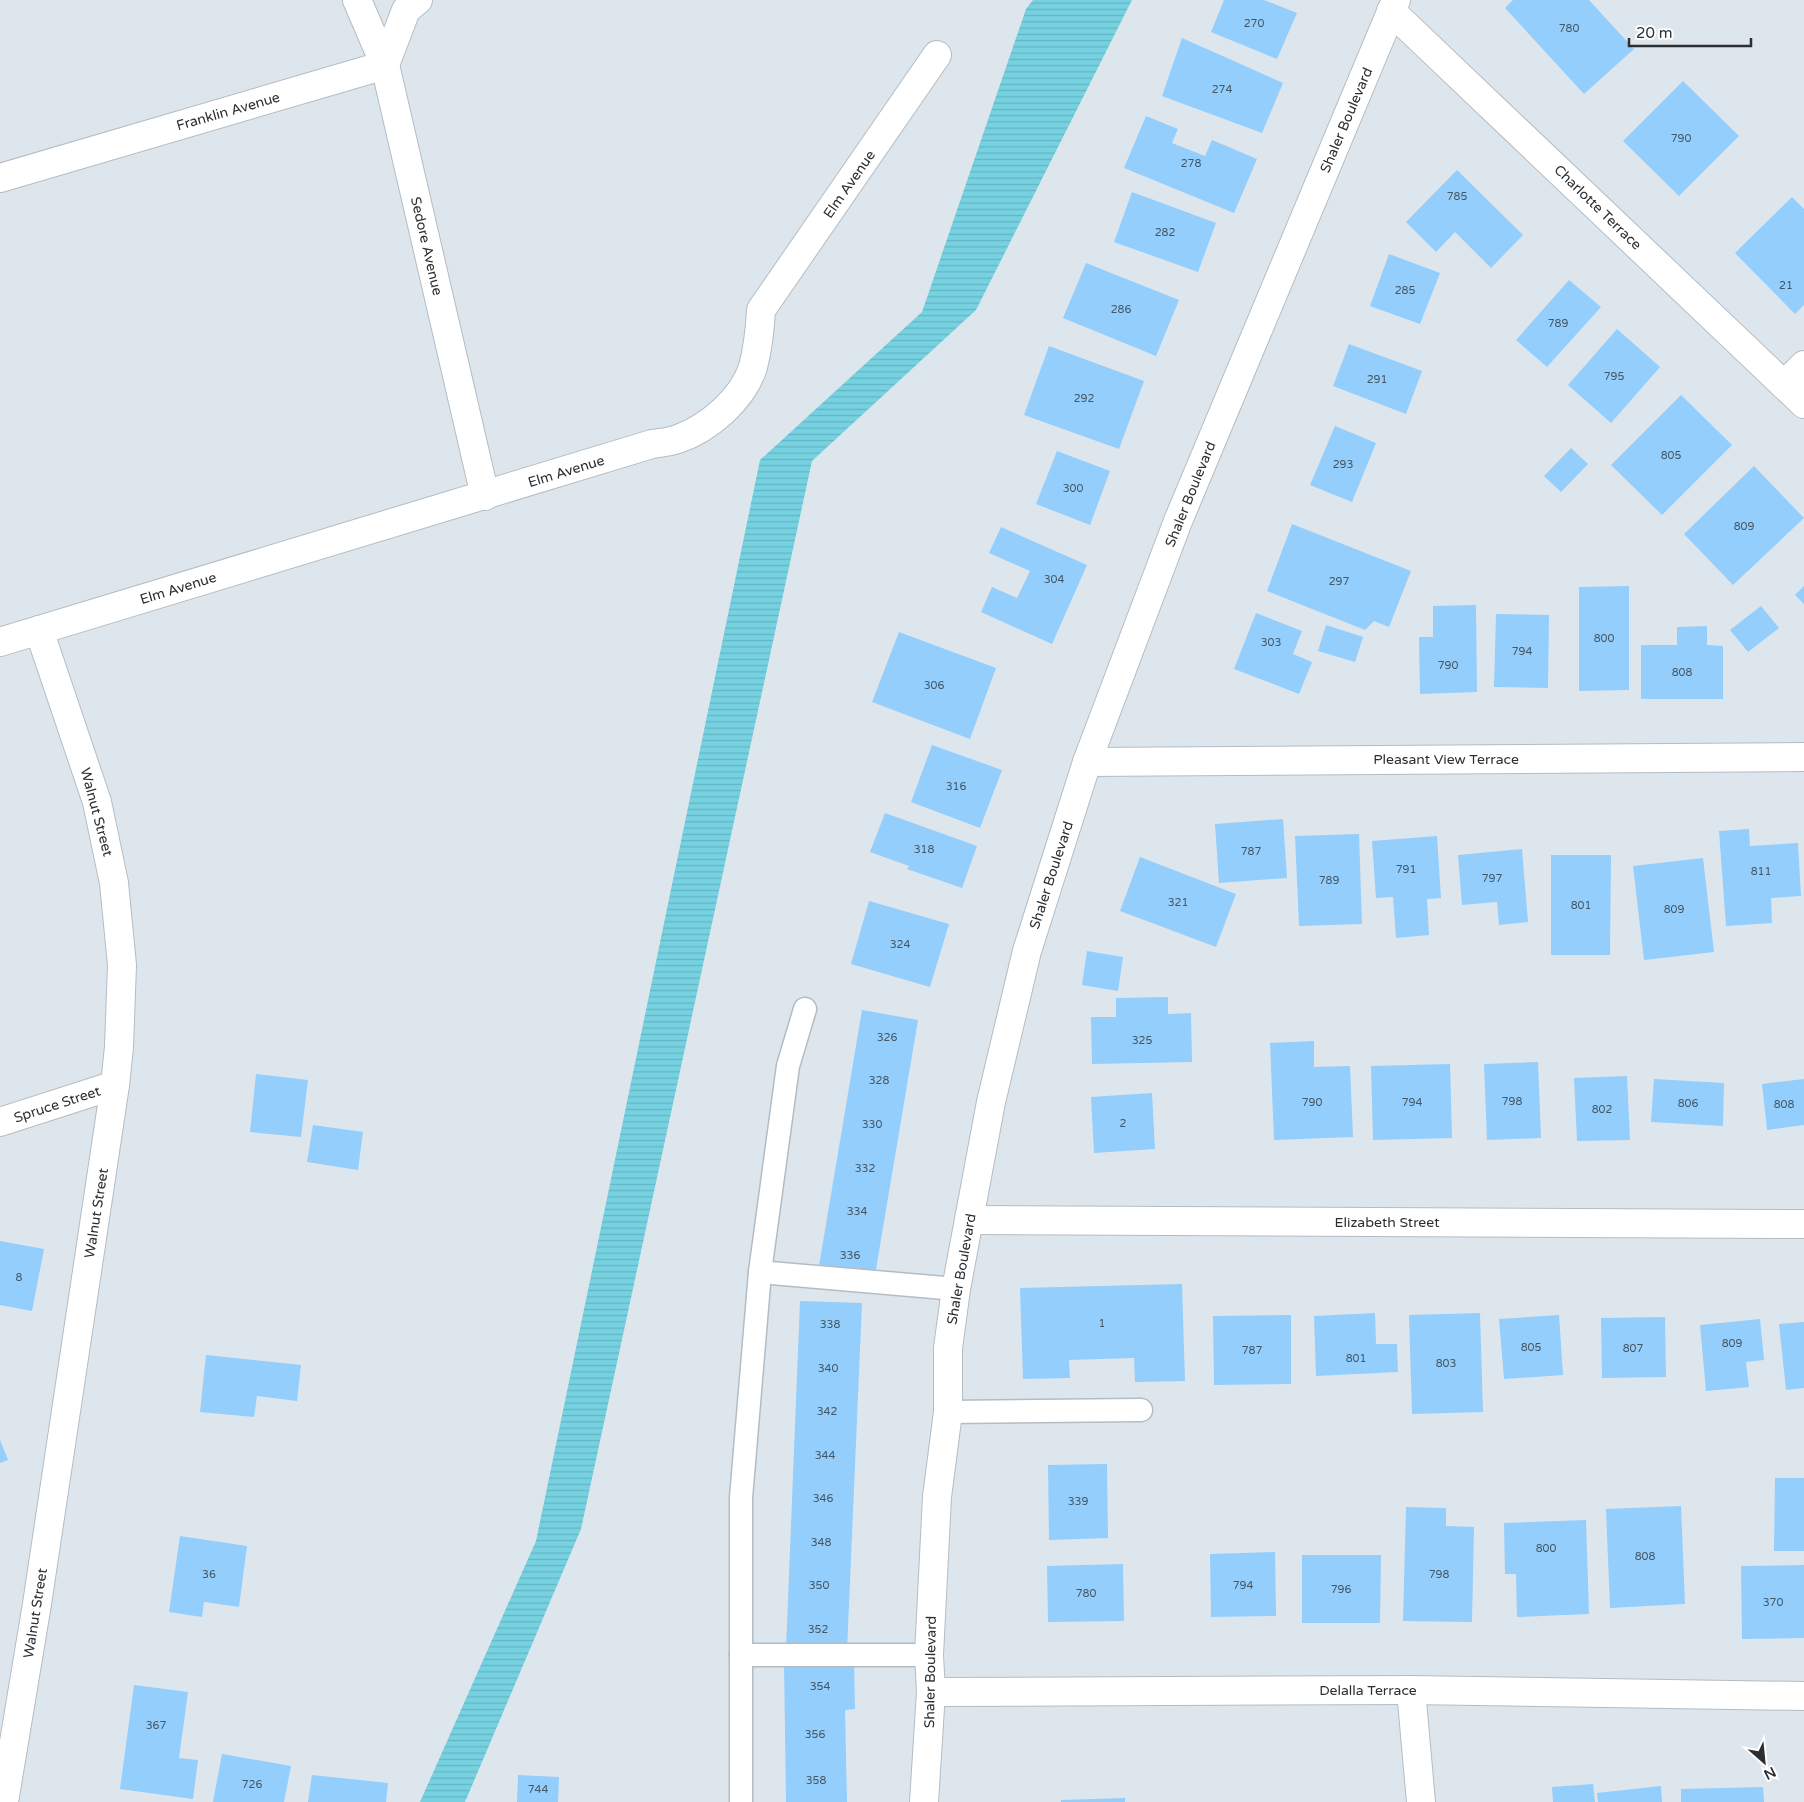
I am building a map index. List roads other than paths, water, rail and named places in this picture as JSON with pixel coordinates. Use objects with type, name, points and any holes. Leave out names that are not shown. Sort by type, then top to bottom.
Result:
[{"type":"street","name":"Sedore Avenue","points":[[357,0],[385,65],[485,496]]},
{"type":"street","points":[[385,65],[406,10],[418,0]]},
{"type":"street","name":"Charlotte Terrace","points":[[1394,6],[1804,404]]},
{"type":"street","name":"Shaler Boulevard","points":[[924,1802],[931,1692],[929,1655],[937,1497],[948,1412],[948,1348],[956,1289],[991,1102],[1027,952],[1087,762],[1178,521],[1394,6]]},
{"type":"street","name":"Elm Avenue","points":[[0,642],[652,444],[677,440],[711,423],[737,396],[752,369],[760,336],[762,310],[937,55]]},
{"type":"street","name":"Franklin Avenue","points":[[0,178],[385,65]]},
{"type":"street","points":[[1784,385],[1804,365]]},
{"type":"street","name":"Walnut Street","points":[[4,1802],[38,1594],[115,1085],[119,1047],[122,965],[114,883],[97,802],[39,630]]},
{"type":"street","name":"Pleasant View Terrace","points":[[1087,762],[1804,757]]},
{"type":"street","name":"Spruce Street","points":[[0,1122],[115,1085]]},
{"type":"street","name":"Elizabeth Street","points":[[970,1220],[1804,1224]]},
{"type":"street","points":[[1411,1690],[1421,1802]]},
{"type":"street","name":"Delalla Terrace","points":[[931,1692],[1411,1690],[1804,1696]]},
{"type":"lane","points":[[741,1802],[741,1498],[760,1272],[788,1066],[806,1009]]},
{"type":"lane","points":[[760,1272],[956,1289]]},
{"type":"lane","points":[[948,1412],[1141,1410]]},
{"type":"lane","points":[[741,1655],[929,1655]]},
{"type":"water","points":[[1033,0],[1132,0],[976,310],[812,461],[581,1529],[465,1802],[420,1802],[536,1541],[760,460],[922,312],[1026,9]]}]
